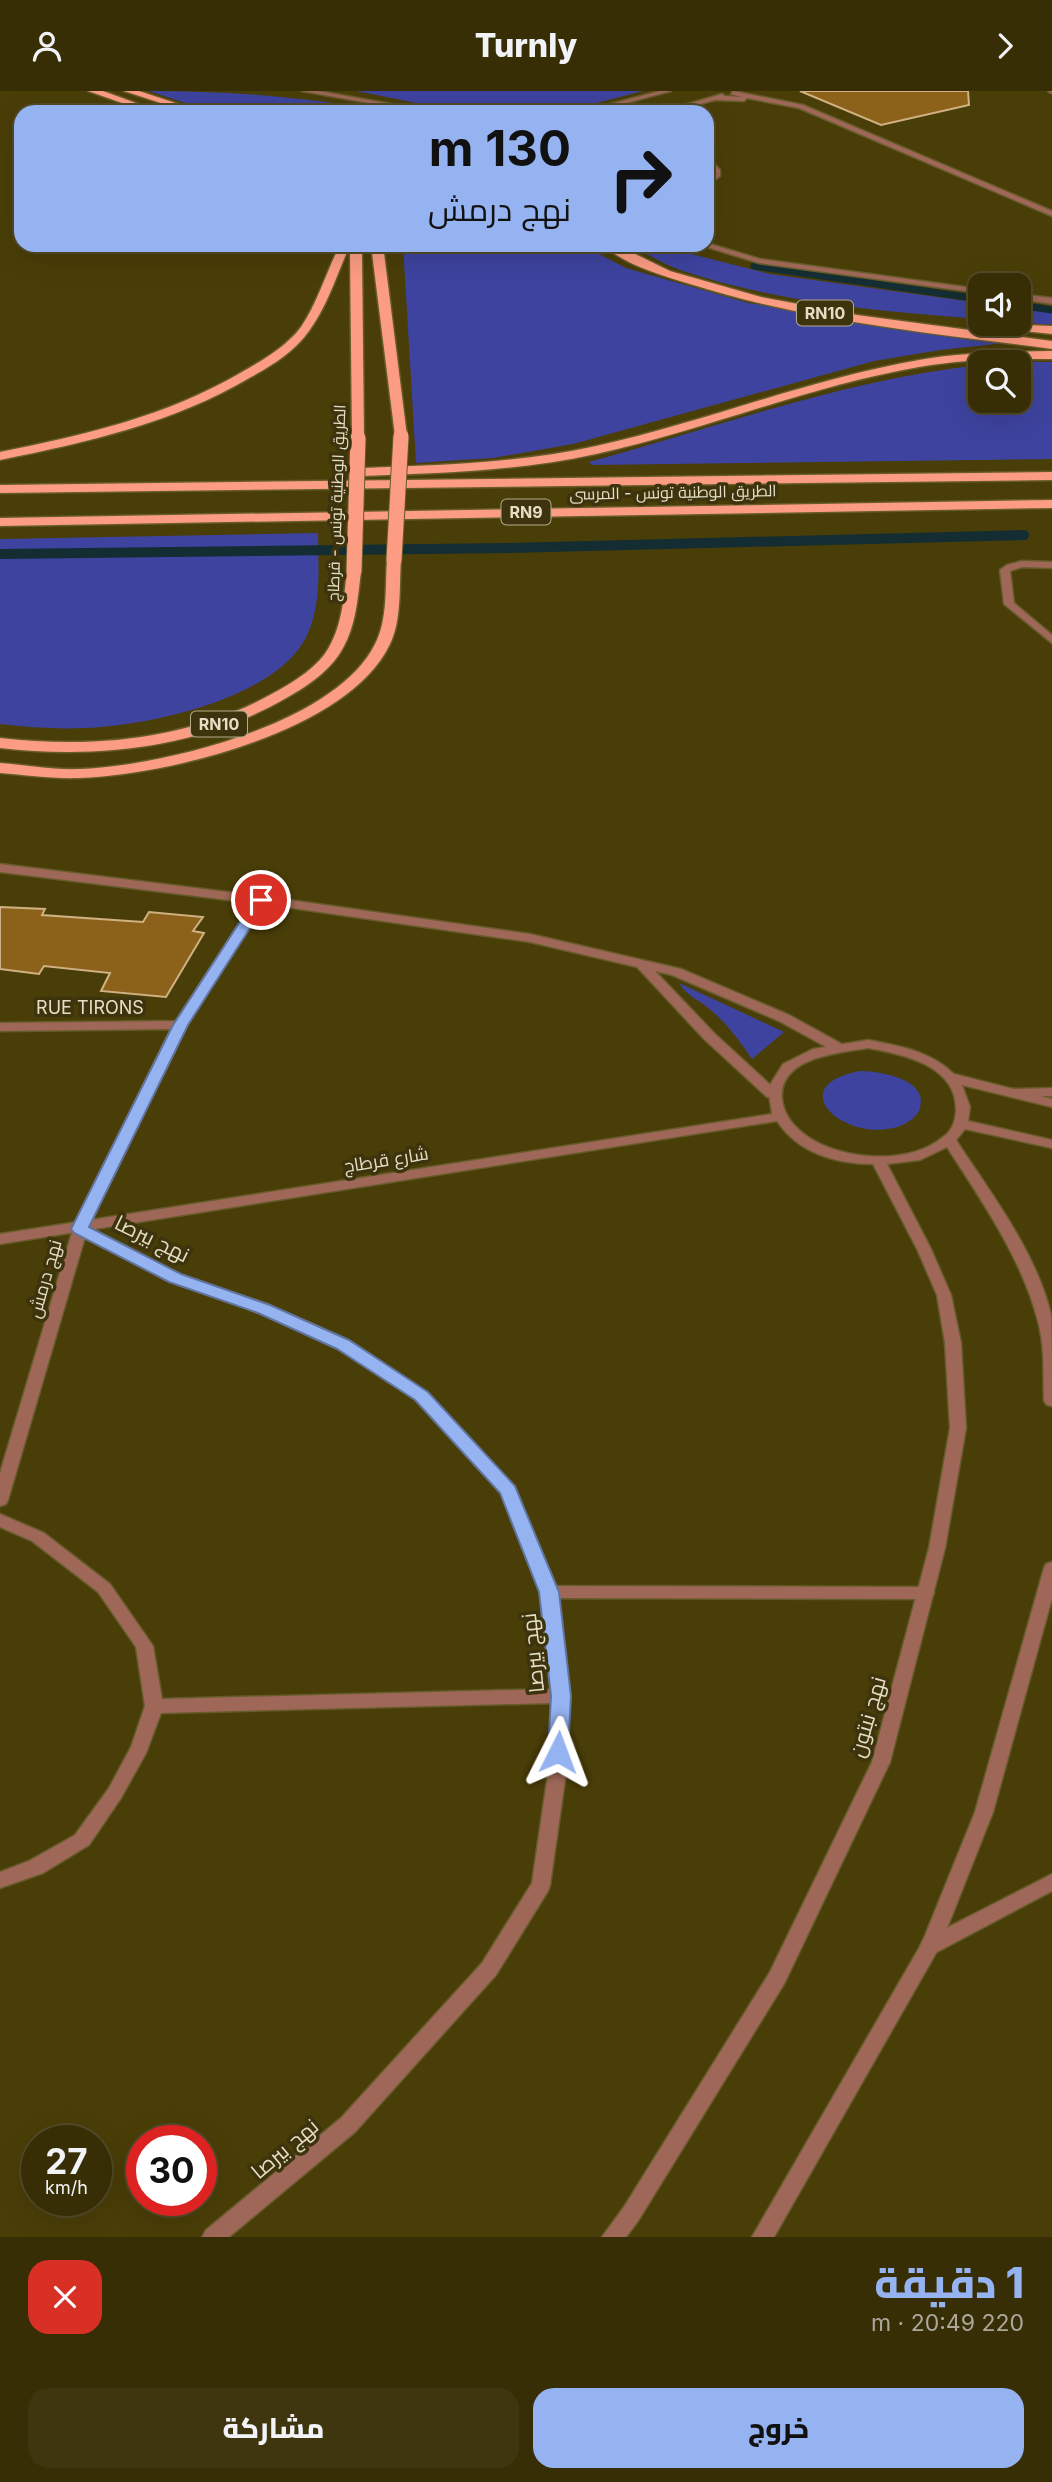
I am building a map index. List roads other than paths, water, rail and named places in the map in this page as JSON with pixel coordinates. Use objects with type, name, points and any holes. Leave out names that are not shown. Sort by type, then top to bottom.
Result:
[{"type":"highway","points":[[93,91],[136,105]]},
{"type":"highway","points":[[129,91],[175,105]]},
{"type":"highway","points":[[0,456],[72,442],[150,419],[200,401],[240,380],[297,339],[323,301],[334,265],[341,252]]},
{"type":"highway","name":"الطريق الوطنية تونس - قرطاج","points":[[0,743],[74,747],[148,742],[218,725],[274,701],[310,676],[335,650],[350,612],[355,571],[358,438],[357,252]]},
{"type":"highway","points":[[0,768],[89,773],[184,756],[244,741],[322,706],[362,676],[383,644],[394,559],[401,436],[379,252]]},
{"type":"highway","name":"RN10","points":[[623,252],[664,272],[759,300],[861,320],[1052,345]]},
{"type":"highway","points":[[759,300],[865,314],[1052,330]]},
{"type":"highway","points":[[212,487],[320,473],[461,468],[537,461],[596,450],[828,384],[905,365],[995,355],[1052,355]]},
{"type":"highway","name":"الطريق الوطنية تونس - المرسى","points":[[0,488],[1052,476]]},
{"type":"highway","name":"الطريق الوطنية تونس - المرسى","points":[[0,522],[995,503],[1052,507]]},
{"type":"street","points":[[305,91],[390,105]]},
{"type":"street","points":[[612,105],[668,91]]},
{"type":"street","points":[[690,105],[737,92],[801,106],[1052,214]]},
{"type":"street","points":[[715,98],[801,106]]},
{"type":"street","points":[[714,248],[759,261],[968,289]]},
{"type":"street","points":[[1031,298],[1052,301]]},
{"type":"street","points":[[1052,565],[1026,563],[1005,569],[1010,604],[1052,641]]},
{"type":"street","points":[[0,868],[261,900],[530,939],[676,972],[784,1018],[835,1046]]},
{"type":"street","name":"نهج درمش","points":[[0,1500],[79,1229],[180,1025],[261,900]]},
{"type":"street","points":[[643,966],[709,1036],[772,1094],[778,1117],[793,1134],[817,1149],[846,1158],[878,1161],[918,1156],[949,1140],[962,1124],[964,1101],[952,1078]]},
{"type":"street","name":"RUE TIRONS","points":[[0,1027],[180,1025]]},
{"type":"street","points":[[772,1094],[781,1072],[803,1055],[835,1046],[868,1044],[900,1049],[929,1061],[952,1078],[1052,1103]]},
{"type":"street","points":[[1013,1093],[1052,1092]]},
{"type":"street","name":"شارع قرطاج","points":[[0,1239],[79,1229],[778,1117]]},
{"type":"street","points":[[962,1124],[1052,1144]]},
{"type":"street","points":[[949,1140],[1011,1237],[1033,1282],[1048,1329],[1052,1401]]},
{"type":"street","name":"نهج نبتون","points":[[612,2237],[631,2214],[778,1978],[881,1762],[926,1593],[937,1548],[958,1429],[953,1343],[944,1295],[925,1248],[878,1161]]},
{"type":"street","name":"نهج بيرصا","points":[[79,1229],[175,1278],[264,1309],[343,1345],[421,1396],[508,1490],[549,1592],[561,1696],[556,1780],[541,1885],[489,1969],[348,2125],[214,2237]]},
{"type":"street","points":[[0,1520],[38,1537],[104,1588],[144,1646],[155,1706],[140,1748],[122,1781],[82,1840],[36,1867],[0,1880]]},
{"type":"street","points":[[763,2237],[930,1946],[984,1812],[1052,1568]]},
{"type":"street","points":[[549,1592],[926,1593]]},
{"type":"street","points":[[155,1706],[561,1696]]},
{"type":"street","points":[[930,1946],[1052,1882]]},
{"type":"waterway","points":[[754,266],[968,297]]},
{"type":"waterway","points":[[1031,307],[1052,310]]},
{"type":"waterway","points":[[0,554],[510,548],[1024,535]]}]
